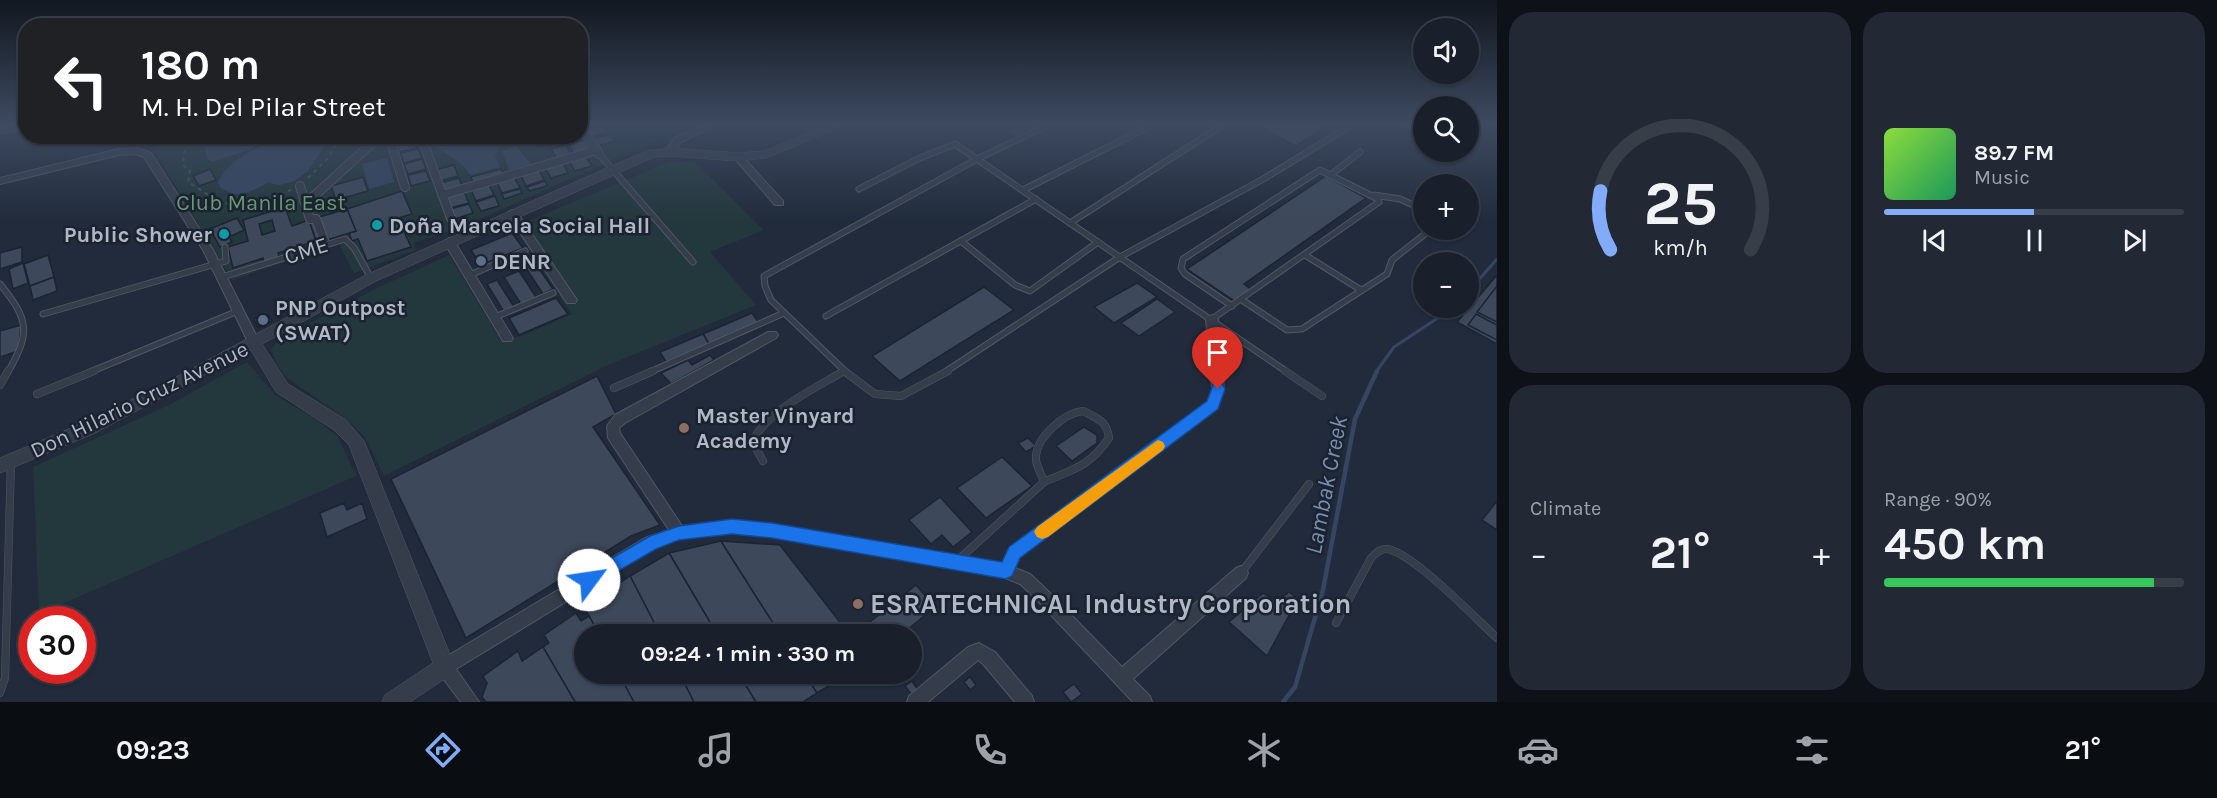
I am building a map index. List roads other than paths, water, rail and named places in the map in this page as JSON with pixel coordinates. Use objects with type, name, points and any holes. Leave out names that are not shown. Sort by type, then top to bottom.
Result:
[{"type":"street","points":[[0,181],[104,156]]},
{"type":"street","points":[[148,156],[215,264],[254,342],[282,388],[340,425],[356,441],[435,646],[445,667],[471,702]]},
{"type":"street","points":[[304,201],[314,196],[358,156]]},
{"type":"street","points":[[395,156],[405,188]]},
{"type":"street","points":[[428,156],[451,218]]},
{"type":"street","points":[[442,195],[584,156]]},
{"type":"street","name":"Don Hilario Cruz Avenue","points":[[6,464],[99,423],[370,278],[512,213],[648,156]]},
{"type":"street","name":"Don Hilario Cruz Avenue","points":[[721,156],[750,156]]},
{"type":"street","points":[[738,157],[779,203]]},
{"type":"street","points":[[300,186],[310,219],[316,219],[325,243]]},
{"type":"street","points":[[512,213],[571,300]]},
{"type":"street","points":[[449,242],[507,338]]},
{"type":"street","points":[[1006,571],[1015,552],[1213,405],[1218,389],[1212,319]]},
{"type":"street","points":[[679,533],[613,434],[614,426],[620,419],[772,335]]},
{"type":"street","points":[[392,702],[445,667],[650,543],[679,533],[732,526],[772,530],[955,564],[1006,571],[1025,579],[1144,702]]},
{"type":"street","points":[[1122,678],[1240,573]]},
{"type":"street","points":[[915,702],[974,652],[979,651],[989,658],[1026,702]]},
{"type":"lane","points":[[601,156],[693,262]]},
{"type":"lane","points":[[859,189],[925,156]]},
{"type":"lane","points":[[975,156],[1322,396]]},
{"type":"lane","points":[[984,156],[764,276],[765,286],[771,300],[844,372],[875,394],[901,396],[935,379],[1120,257],[1301,156]]},
{"type":"lane","points":[[1023,189],[1090,156]]},
{"type":"lane","points":[[1070,223],[1175,156]]},
{"type":"lane","points":[[1332,174],[1355,156]]},
{"type":"lane","points":[[1212,319],[1242,300],[1379,202],[1371,195],[1320,170],[1183,258],[1181,268],[1185,274],[1232,306]]},
{"type":"lane","points":[[1371,195],[1400,199],[1413,205]]},
{"type":"lane","points":[[826,316],[1036,199]]},
{"type":"lane","name":"CME","points":[[222,277],[340,239],[348,241],[370,278]]},
{"type":"lane","points":[[1242,300],[1279,326],[1292,331],[1308,327],[1387,274],[1392,260],[1417,240]]},
{"type":"lane","points":[[961,241],[1015,285],[1030,291],[1098,242]]},
{"type":"lane","points":[[43,314],[226,261],[225,247]]},
{"type":"lane","points":[[470,275],[525,252]]},
{"type":"lane","points":[[1305,255],[1361,290]]},
{"type":"lane","points":[[0,284],[19,307],[27,329],[23,346],[0,385]]},
{"type":"lane","points":[[495,317],[553,293]]},
{"type":"lane","points":[[37,394],[238,311]]},
{"type":"lane","points":[[614,388],[784,313]]},
{"type":"lane","points":[[763,461],[752,441],[755,432],[799,399],[844,372]]},
{"type":"lane","points":[[955,564],[1044,482],[1085,465],[1100,451],[1109,438],[1108,428],[1100,419],[1083,411],[1074,412],[1043,437],[1036,459],[1044,482]]},
{"type":"lane","points":[[0,693],[5,678],[6,464]]},
{"type":"lane","points":[[1240,573],[1309,484]]},
{"type":"lane","points":[[1336,623],[1371,558],[1379,550],[1386,549],[1408,560],[1497,638]]},
{"type":"water","points":[[207,156],[230,156],[212,162]]},
{"type":"water","points":[[244,156],[318,156],[308,171],[294,181],[280,185],[268,183],[249,192],[234,195],[221,188],[218,182],[223,173]]},
{"type":"water","points":[[450,156],[495,156],[500,167],[470,175]]},
{"type":"water","points":[[504,156],[524,156],[531,164],[509,170]]},
{"type":"water","points":[[387,158],[394,182],[369,189],[362,164]]},
{"type":"waterway","name":"Lambak Creek","points":[[1479,279],[1497,259]]},
{"type":"waterway","name":"Lambak Creek","points":[[1376,372],[1394,347],[1438,318]]},
{"type":"waterway","name":"Lambak Creek","points":[[1283,702],[1295,687],[1323,590],[1355,419],[1377,371]]},
{"type":"place","name":"Doña Marcela Social Hall","points":[[377,225]]},
{"type":"place","name":"Public Shower","points":[[224,234]]},
{"type":"place","name":"DENR","points":[[481,261]]},
{"type":"place","name":"PNP Outpost (SWAT)","points":[[263,320]]},
{"type":"place","name":"Master Vinyard Academy","points":[[684,428]]},
{"type":"place","name":"ESRATECHNICAL Industry Corporation","points":[[858,604]]},
{"type":"park label","name":"Club Manila East","points":[[261,202]]}]
